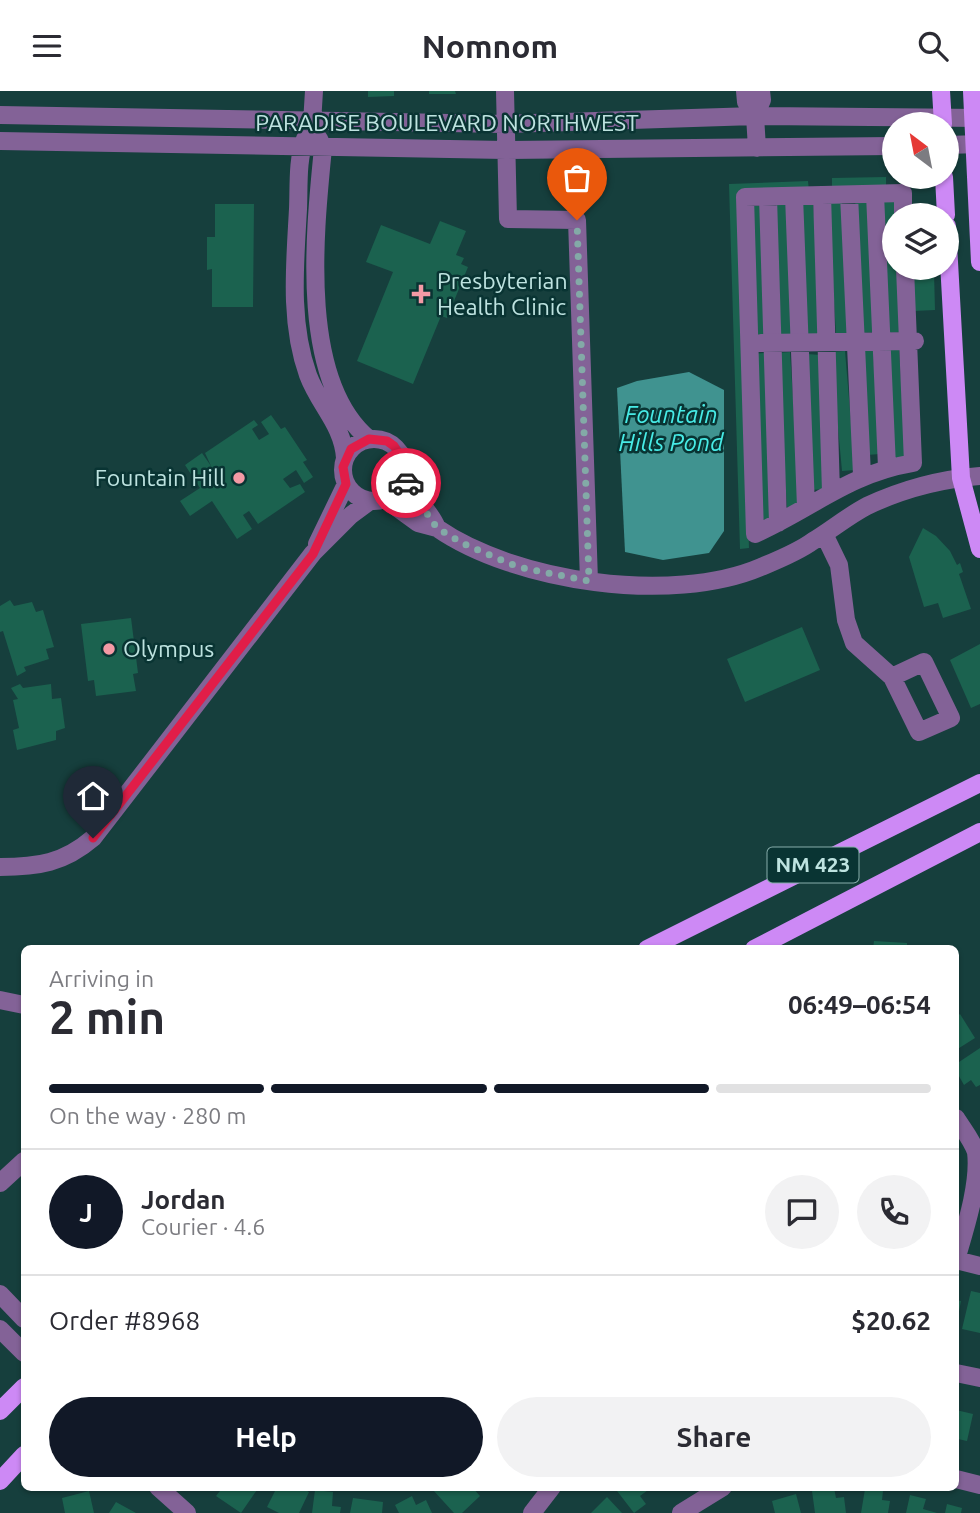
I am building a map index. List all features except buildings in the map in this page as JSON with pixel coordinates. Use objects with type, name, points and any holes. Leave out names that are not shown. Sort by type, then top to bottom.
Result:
[{"type":"main road","points":[[941,91],[942,112]]},
{"type":"main road","points":[[972,91],[976,118],[980,262]]},
{"type":"main road","points":[[950,280],[961,478],[980,549]]},
{"type":"main road","name":"NM 423","points":[[655,945],[980,783]]},
{"type":"main road","name":"NM 423","points":[[762,945],[919,866],[980,832]]},
{"type":"main road","points":[[919,866],[980,844]]},
{"type":"main road","points":[[0,1411],[21,1390]]},
{"type":"main road","points":[[0,1481],[21,1458]]},
{"type":"street","points":[[313,554],[346,484],[345,458],[338,427],[307,371],[297,327],[294,279],[302,148],[312,123],[314,91]]},
{"type":"street","points":[[505,91],[508,219],[577,220],[589,581]]},
{"type":"street","points":[[744,91],[746,102],[755,116]]},
{"type":"street","points":[[757,148],[755,116],[762,100],[761,91]]},
{"type":"street","name":"PARADISE BOULEVARD NORTHWEST","points":[[0,115],[312,123],[504,124],[755,116],[882,120]]},
{"type":"street","points":[[312,123],[323,148],[315,279],[318,328],[337,393],[351,420],[369,439]]},
{"type":"street","name":"PARADISE BOULEVARD NORTHWEST","points":[[0,141],[505,151],[882,146]]},
{"type":"street","points":[[959,145],[977,144]]},
{"type":"street","points":[[903,203],[903,193],[745,198],[747,343],[755,534],[862,475],[913,463],[911,341],[906,280]]},
{"type":"street","points":[[875,194],[887,467]]},
{"type":"street","points":[[822,195],[831,492]]},
{"type":"street","points":[[849,195],[862,475]]},
{"type":"street","points":[[794,196],[806,506]]},
{"type":"street","points":[[768,197],[778,523]]},
{"type":"street","points":[[747,343],[911,341]]},
{"type":"street","points":[[345,458],[351,449],[369,439],[387,441],[394,446],[404,461],[404,479],[413,496],[434,519],[437,528]]},
{"type":"street","points":[[346,484],[356,496],[378,500],[418,523],[437,528],[498,560],[536,572],[589,581],[665,583],[736,575],[758,568],[882,500],[961,478],[980,476]]},
{"type":"street","points":[[0,867],[38,866],[56,862],[75,853],[93,838],[313,554],[351,515],[394,494],[404,479]]},
{"type":"street","points":[[824,534],[839,565],[846,620],[854,643],[892,677]]},
{"type":"street","points":[[0,1000],[21,1004]]},
{"type":"street","points":[[959,1123],[976,1152],[978,1163],[977,1185],[959,1249]]},
{"type":"street","points":[[0,1183],[21,1164]]},
{"type":"street","points":[[959,1261],[980,1266]]},
{"type":"street","points":[[0,1294],[21,1316]]},
{"type":"street","points":[[0,1329],[21,1350]]},
{"type":"street","points":[[959,1374],[980,1378]]},
{"type":"street","points":[[959,1480],[980,1485]]},
{"type":"street","points":[[162,1491],[187,1513]]},
{"type":"street","points":[[532,1513],[549,1491]]},
{"type":"street","points":[[681,1513],[717,1491]]},
{"type":"water","name":"Fountain Hills Pond","points":[[689,372],[724,390],[724,531],[709,553],[663,560],[625,552],[617,388],[637,381]]},
{"type":"way so far","points":[[406,483],[419,504],[434,519],[437,528],[449,536],[518,567],[589,581],[577,220]]},
{"type":"place","name":"Presbyterian Health Clinic","points":[[421,294]]},
{"type":"place","name":"Fountain Hill","points":[[239,478]]},
{"type":"place","name":"Olympus","points":[[109,649]]},
{"type":"route","points":[[93,838],[313,554],[346,484],[343,467],[351,449],[369,439],[387,441],[400,453],[404,461],[406,483]]}]
